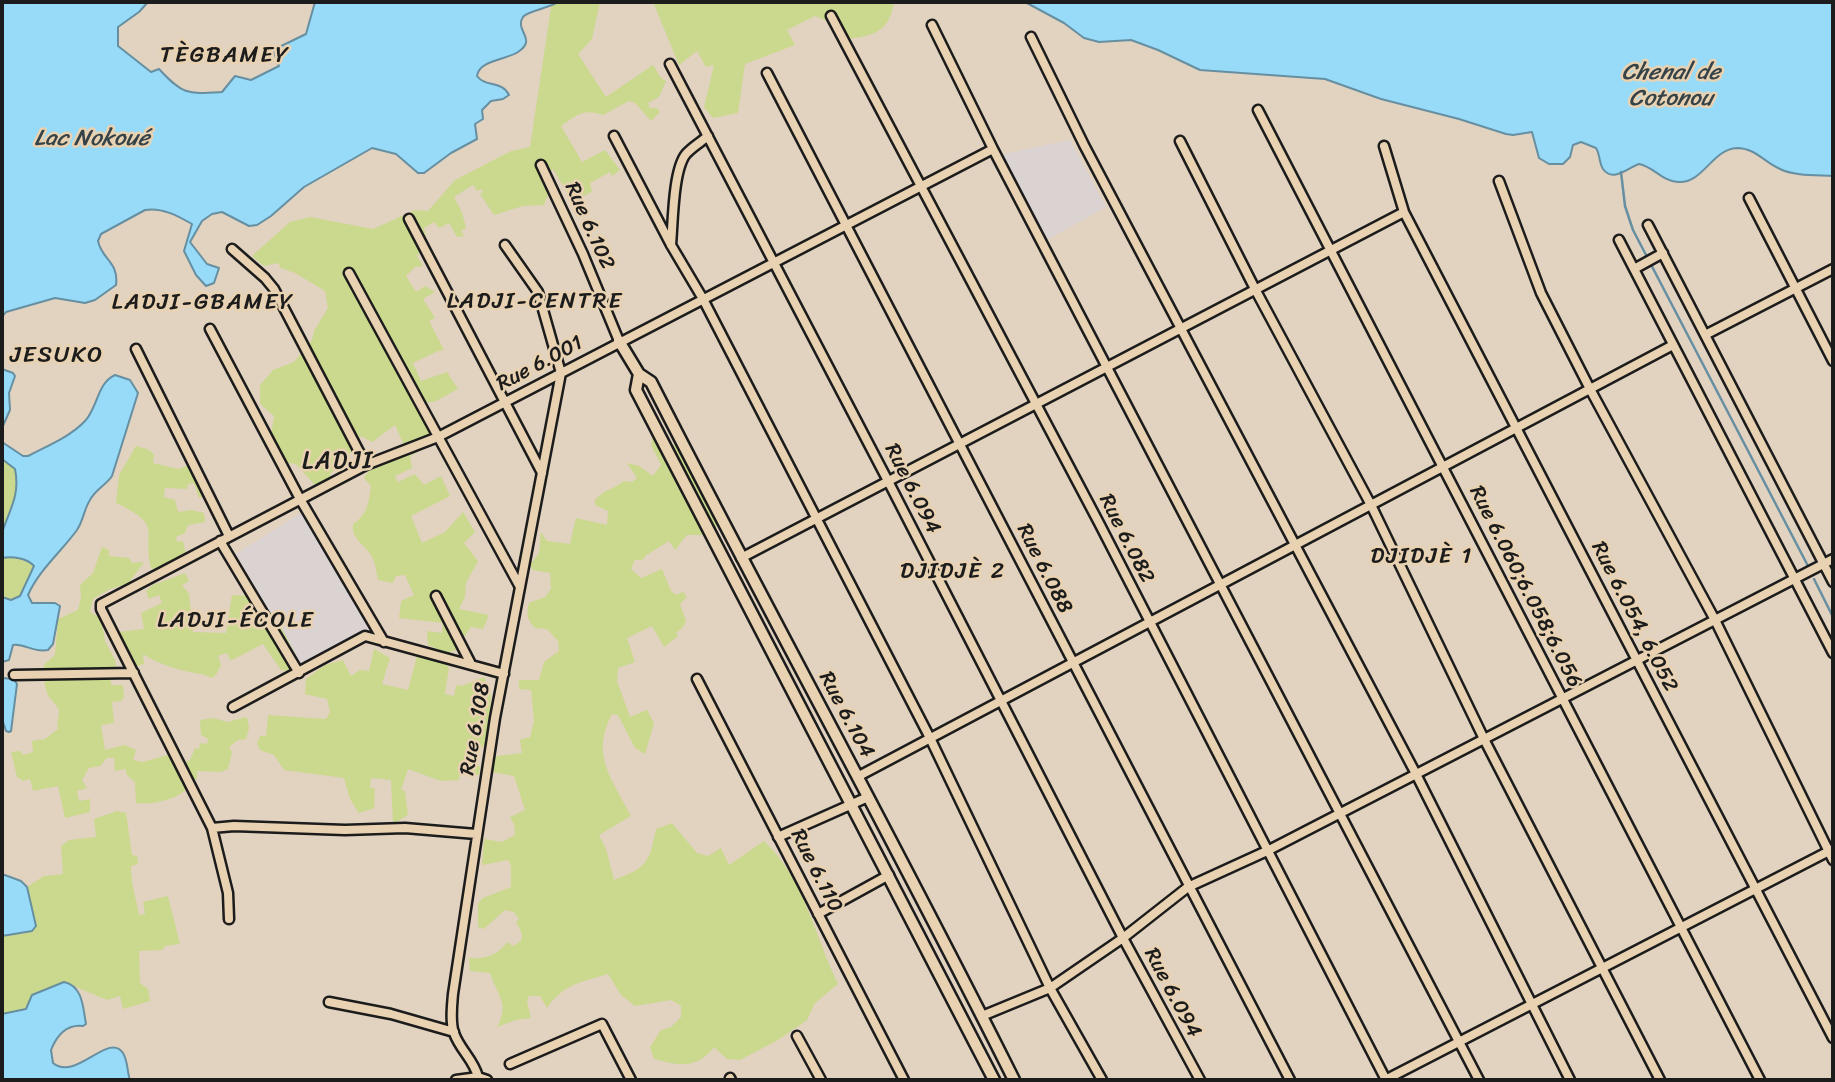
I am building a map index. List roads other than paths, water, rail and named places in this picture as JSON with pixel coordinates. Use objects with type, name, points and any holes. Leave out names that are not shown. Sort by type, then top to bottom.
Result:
[{"type":"street","name":"Rue 6.082","points":[[831,16],[1109,543],[1386,1080]]},
{"type":"street","points":[[932,24],[993,149],[1479,1080]]},
{"type":"street","points":[[1031,37],[1294,545],[1416,774],[1570,1080]]},
{"type":"street","name":"Rue 6.094","points":[[670,64],[1123,937],[1200,1080]]},
{"type":"street","name":"Rue 6.088","points":[[767,73],[1290,1080]]},
{"type":"street","name":"Rue 6.060;6.058;6.056","points":[[1258,110],[1760,1080]]},
{"type":"street","points":[[614,136],[671,245],[703,299],[930,738],[1050,988],[1101,1080]]},
{"type":"street","points":[[671,245],[675,192],[681,163],[688,152],[708,136]]},
{"type":"street","points":[[1180,141],[1255,289],[1371,505],[1484,739],[1660,1080]]},
{"type":"street","name":"Rue 6.054, 6.052","points":[[1384,146],[1404,212],[1833,1038]]},
{"type":"street","name":"Rue 6.001","points":[[134,673],[100,604],[366,464],[438,437],[993,149]]},
{"type":"street","name":"Rue 6.102","points":[[541,164],[619,341]]},
{"type":"street","points":[[1386,1080],[1756,889],[1832,853],[1715,620],[1590,389],[1537,282],[1499,181]]},
{"type":"street","points":[[1749,198],[1833,361]]},
{"type":"street","points":[[741,558],[1404,212]]},
{"type":"street","points":[[409,219],[542,472]]},
{"type":"street","points":[[1648,225],[1659,255],[1705,335],[1833,582]]},
{"type":"street","points":[[1619,240],[1833,653]]},
{"type":"street","points":[[505,245],[538,292],[561,373]]},
{"type":"street","points":[[232,249],[265,278],[281,300],[366,464]]},
{"type":"street","points":[[1633,269],[1659,255]]},
{"type":"street","points":[[1705,335],[1833,269]]},
{"type":"street","points":[[348,273],[520,587]]},
{"type":"street","points":[[211,329],[300,499],[384,642]]},
{"type":"street","name":"Rue 6.104","points":[[619,341],[639,374],[651,382],[1014,1080]]},
{"type":"street","points":[[857,777],[1673,345]]},
{"type":"street","points":[[136,349],[229,536]]},
{"type":"street","name":"Rue 6.108","points":[[454,1032],[453,994],[476,834],[561,373]]},
{"type":"street","name":"Rue 6.104","points":[[639,374],[636,390],[994,1080]]},
{"type":"street","points":[[220,541],[299,673]]},
{"type":"street","points":[[982,1016],[1050,988],[1188,887],[1340,814],[1833,559]]},
{"type":"street","points":[[436,596],[471,664]]},
{"type":"street","points":[[233,707],[365,636],[504,674]]},
{"type":"street","points":[[15,675],[134,673],[212,828],[226,883],[229,919]]},
{"type":"street","name":"Rue 6.110","points":[[697,678],[904,1080]]},
{"type":"street","points":[[778,837],[868,797]]},
{"type":"street","points":[[212,828],[405,828],[476,834]]},
{"type":"street","points":[[818,914],[889,875]]},
{"type":"street","points":[[329,1002],[391,1014],[454,1032],[482,1079],[456,1080]]},
{"type":"street","points":[[510,1064],[603,1024],[631,1080]]},
{"type":"street","points":[[797,1036],[821,1080]]},
{"type":"water","name":"Lac Nokoué","points":[[2,2],[148,2],[118,27],[118,46],[151,72],[159,69],[180,88],[201,93],[222,92],[235,76],[251,80],[279,66],[273,50],[306,34],[315,2],[558,2],[525,15],[521,22],[526,39],[524,47],[513,55],[488,63],[479,71],[477,76],[481,80],[502,87],[509,95],[491,101],[482,110],[483,119],[475,124],[477,139],[451,153],[424,173],[418,173],[396,154],[372,148],[304,187],[257,225],[249,226],[222,212],[212,214],[202,221],[190,242],[207,264],[219,268],[214,283],[206,286],[196,275],[184,251],[192,224],[164,211],[145,210],[101,234],[98,241],[113,266],[116,285],[95,300],[85,303],[55,298],[6,312],[2,317]]},
{"type":"water","name":"Chenal de Cotonou","points":[[1025,2],[1833,2],[1833,176],[1792,173],[1774,166],[1754,153],[1737,148],[1721,154],[1694,178],[1678,182],[1639,164],[1611,175],[1603,169],[1596,148],[1581,142],[1573,145],[1570,157],[1563,164],[1549,164],[1539,158],[1532,132],[1506,134],[1381,99],[1325,79],[1200,70],[1131,40],[1099,42],[1084,38],[1064,23]]},
{"type":"water","points":[[2,369],[15,376],[9,393],[10,410],[2,428]]},
{"type":"water","points":[[115,375],[130,380],[138,393],[112,476],[92,496],[77,530],[44,569],[28,595],[32,603],[55,603],[60,606],[53,644],[48,650],[42,651],[13,645],[9,660],[2,662],[2,597],[11,600],[20,596],[34,566],[19,558],[2,558],[2,533],[14,500],[16,478],[15,469],[2,459],[2,442],[23,456],[28,456],[65,436],[85,421],[101,389]]},
{"type":"water","points":[[2,678],[14,679],[17,684],[9,732],[6,731],[2,719]]},
{"type":"water","points":[[2,874],[21,881],[27,887],[36,926],[32,931],[2,936]]},
{"type":"water","points":[[64,982],[79,993],[86,1024],[67,1029],[60,1035],[51,1050],[53,1063],[62,1067],[72,1066],[109,1048],[117,1048],[125,1056],[130,1080],[2,1080],[2,1014],[26,1009],[32,995]]},
{"type":"waterway","points":[[1621,172],[1625,206],[1633,230],[1808,566]]},
{"type":"waterway","points":[[1814,579],[1833,617]]},
{"type":"district","name":"TÈGBAMEY","points":[[225,56]]},
{"type":"district","name":"LADJI-CENTRE","points":[[535,302]]},
{"type":"district","name":"LADJI-GBAMEY","points":[[203,303]]},
{"type":"district","name":"JESUKO","points":[[57,356]]},
{"type":"district","name":"LADJI","points":[[338,462]]},
{"type":"district","name":"DJIDJÈ 1","points":[[1422,557]]},
{"type":"district","name":"DJIDJÈ 2","points":[[953,572]]},
{"type":"district","name":"LADJI-ÉCOLE","points":[[236,621]]}]
